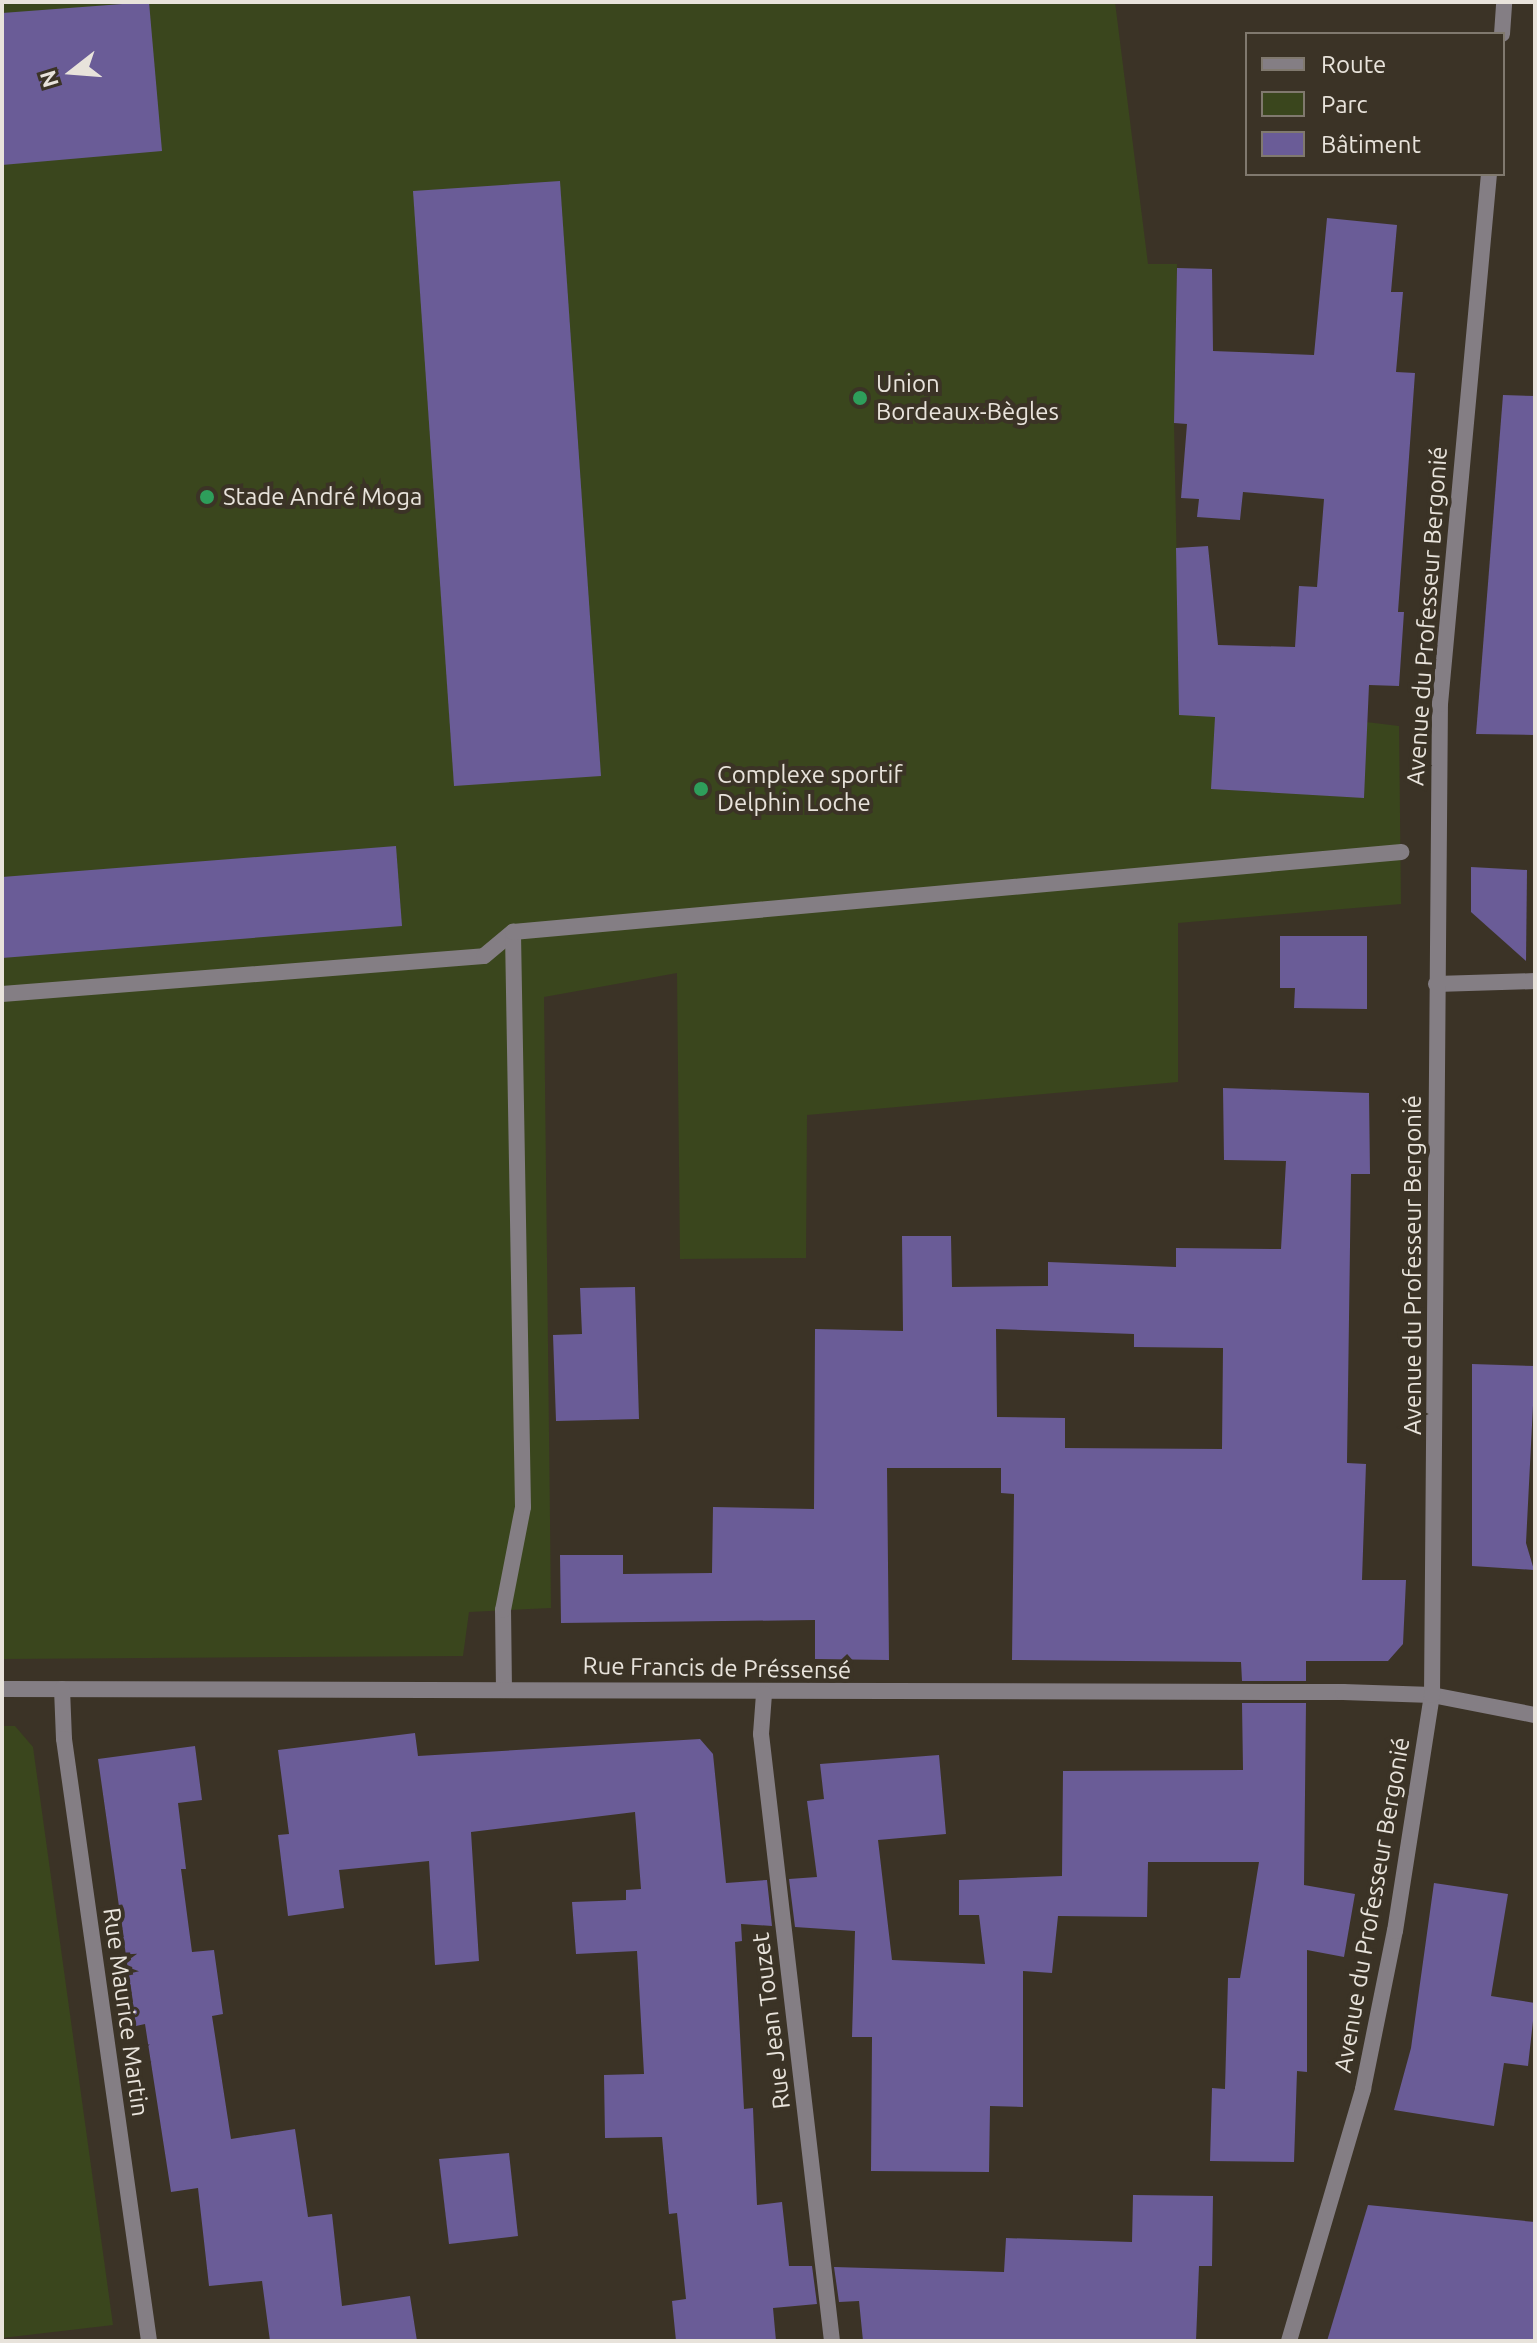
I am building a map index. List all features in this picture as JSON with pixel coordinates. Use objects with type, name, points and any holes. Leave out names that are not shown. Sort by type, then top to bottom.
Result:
[{"type":"street","points":[[1502,32],[1504,2]]},
{"type":"street","name":"Avenue du Professeur Bergonié","points":[[1289,2341],[1363,2089],[1398,1915],[1432,1695],[1439,1278],[1436,984],[1440,704],[1489,176]]},
{"type":"street","points":[[2,994],[484,956],[513,932],[1401,852]]},
{"type":"street","points":[[504,1690],[503,1610],[523,1507],[513,932]]},
{"type":"street","points":[[1436,984],[1535,981]]},
{"type":"street","name":"Rue Francis de Préssensé","points":[[2,1689],[1432,1695],[1535,1715]]},
{"type":"street","name":"Rue Maurice Martin","points":[[62,1689],[64,1739],[149,2341]]},
{"type":"street","name":"Rue Jean Touzet","points":[[764,1694],[761,1734],[832,2341]]},
{"type":"green space","name":"Complexe sportif Delphin Loche","points":[[2,2],[1115,2],[1148,264],[1177,264],[1174,423],[1179,676],[1333,718],[1399,726],[1401,904],[1178,923],[1178,1082],[807,1115],[806,1258],[680,1259],[677,973],[544,997],[551,1608],[469,1612],[463,1656],[2,1659]]},
{"type":"green space","points":[[2,1726],[15,1726],[33,1747],[113,2325],[2,2338]]},
{"type":"building","points":[[149,2],[162,151],[2,165],[2,13]]},
{"type":"building","points":[[560,181],[601,776],[454,786],[413,191]]},
{"type":"building","points":[[1327,218],[1397,225],[1391,292],[1403,292],[1396,372],[1415,373],[1398,612],[1404,612],[1399,686],[1369,685],[1364,798],[1211,789],[1215,717],[1179,715],[1176,548],[1208,546],[1218,645],[1295,647],[1299,586],[1317,587],[1324,499],[1243,492],[1240,520],[1197,517],[1199,499],[1181,498],[1187,424],[1174,423],[1177,268],[1212,269],[1213,351],[1314,355]]},
{"type":"building","points":[[1503,395],[1535,396],[1535,735],[1476,734]]},
{"type":"building","points":[[396,846],[402,926],[2,958],[2,877]]},
{"type":"building","points":[[1471,867],[1527,870],[1526,961],[1471,912]]},
{"type":"building","points":[[1280,936],[1367,936],[1367,1009],[1294,1008],[1295,988],[1280,988]]},
{"type":"building","points":[[1223,1088],[1369,1093],[1370,1174],[1351,1174],[1347,1463],[1366,1464],[1362,1580],[1406,1580],[1403,1644],[1388,1661],[1306,1661],[1306,1681],[1242,1681],[1241,1662],[1012,1660],[1014,1494],[1001,1493],[1001,1468],[887,1468],[889,1660],[815,1659],[815,1620],[561,1623],[560,1555],[623,1555],[623,1574],[712,1573],[713,1507],[814,1509],[815,1329],[903,1331],[902,1236],[951,1236],[952,1287],[1048,1286],[1048,1262],[1176,1267],[1176,1248],[1281,1249],[1286,1161],[1224,1160]],"holes":[[[996,1329],[1134,1334],[1134,1347],[1223,1348],[1222,1449],[1065,1448],[1065,1418],[997,1417]]]},
{"type":"building","points":[[635,1287],[639,1419],[556,1421],[553,1335],[582,1334],[580,1288]]},
{"type":"building","points":[[1472,1364],[1535,1366],[1526,1543],[1534,1570],[1472,1566]]},
{"type":"building","points":[[1242,1703],[1306,1703],[1304,1885],[1355,1894],[1344,1957],[1307,1950],[1307,2072],[1297,2071],[1294,2162],[1210,2161],[1212,2088],[1225,2089],[1228,1978],[1240,1978],[1259,1862],[1148,1862],[1147,1917],[1058,1916],[1052,1973],[1023,1971],[1023,2107],[990,2106],[989,2172],[871,2171],[872,2037],[852,2037],[855,1931],[795,1927],[789,1879],[817,1877],[807,1801],[824,1799],[820,1764],[939,1755],[946,1834],[878,1840],[892,1960],[985,1964],[979,1915],[959,1915],[959,1880],[1062,1876],[1063,1771],[1243,1770]]},
{"type":"building","points":[[415,1733],[418,1756],[700,1739],[713,1754],[726,1883],[767,1880],[772,1926],[741,1924],[742,1941],[735,1942],[744,2109],[753,2108],[757,2205],[782,2202],[789,2266],[812,2266],[817,2304],[773,2308],[776,2341],[676,2341],[672,2301],[686,2299],[677,2213],[669,2214],[662,2137],[605,2138],[604,2075],[644,2074],[637,1951],[576,1954],[572,1902],[626,1900],[626,1890],[641,1889],[635,1812],[471,1832],[479,1961],[435,1965],[429,1861],[339,1870],[344,1908],[288,1916],[278,1835],[289,1834],[278,1750]]},
{"type":"building","points":[[195,1746],[202,1800],[178,1803],[186,1869],[181,1869],[192,1952],[214,1950],[223,2014],[212,2016],[231,2139],[295,2129],[308,2217],[332,2214],[342,2306],[410,2296],[417,2341],[270,2341],[262,2281],[209,2286],[198,2188],[171,2192],[145,2024],[136,2026],[98,1759]]},
{"type":"building","points":[[1434,1883],[1508,1894],[1491,1996],[1535,2003],[1528,2066],[1504,2063],[1494,2126],[1394,2110],[1411,2048]]},
{"type":"building","points":[[509,2153],[518,2236],[449,2244],[439,2159]]},
{"type":"building","points":[[1133,2195],[1213,2196],[1212,2266],[1199,2266],[1196,2341],[863,2341],[859,2301],[839,2302],[834,2267],[1004,2272],[1006,2238],[1132,2242]]},
{"type":"building","points":[[1368,2205],[1535,2222],[1535,2341],[1327,2341]]},
{"type":"place","name":"Union Bordeaux-Bègles","points":[[860,398]]},
{"type":"place","name":"Stade André Moga","points":[[207,497]]},
{"type":"place","name":"Complexe sportif Delphin Loche","points":[[701,789]]}]
